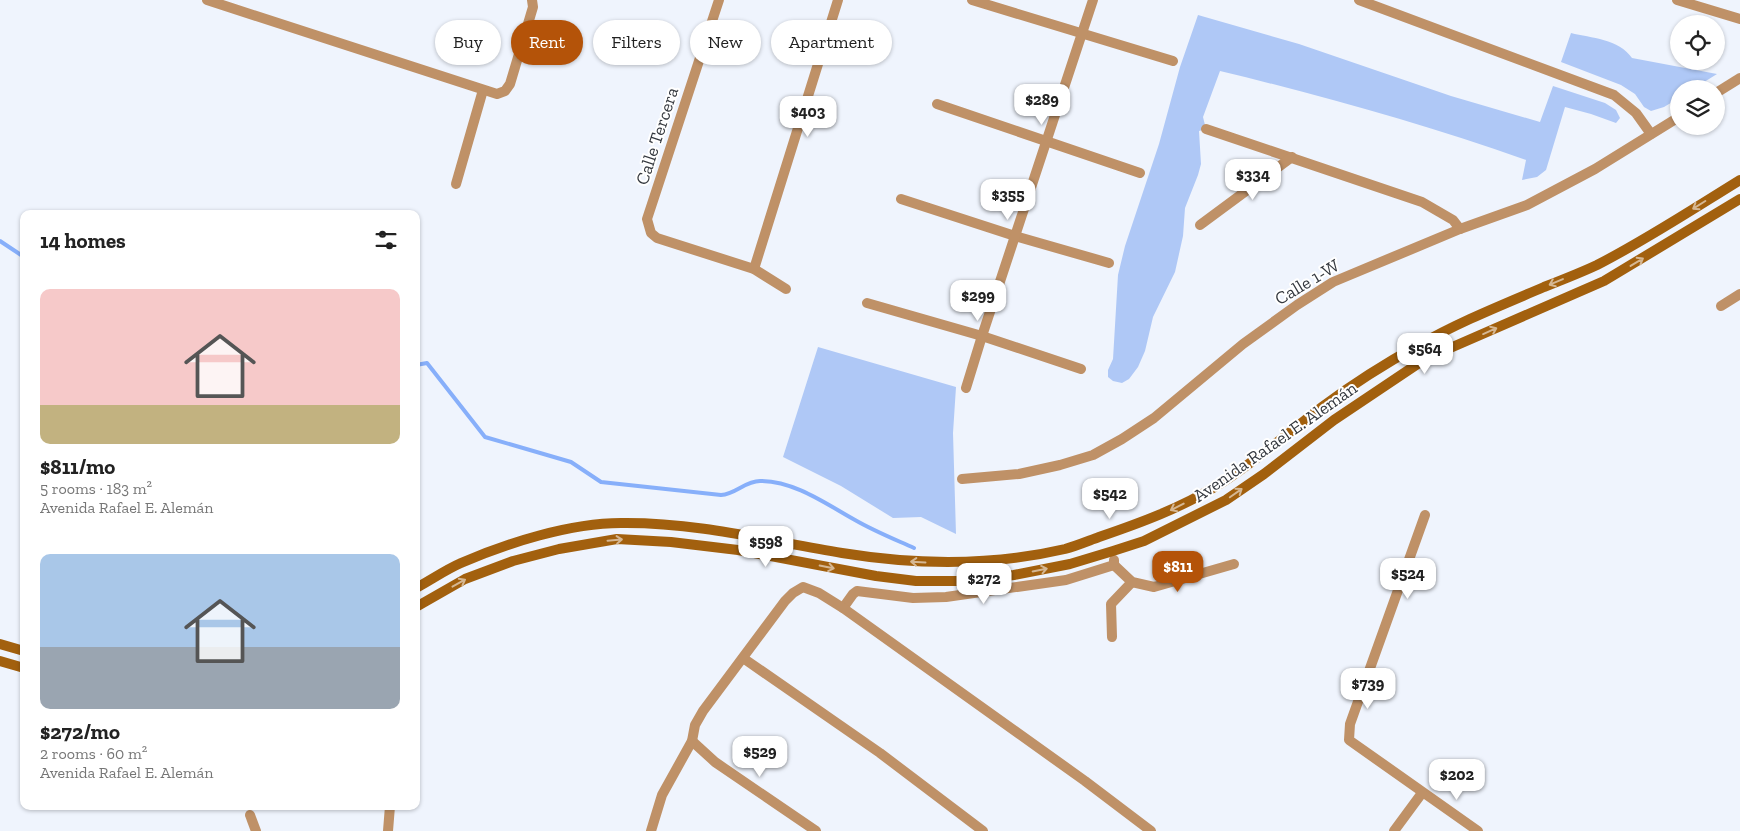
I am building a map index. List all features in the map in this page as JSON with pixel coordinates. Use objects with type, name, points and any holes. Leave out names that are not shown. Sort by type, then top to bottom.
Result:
[{"type":"main road","name":"Avenida Rafael E. Alemán","points":[[420,586],[458,565],[507,545],[563,530],[618,523],[674,525],[737,534],[844,554],[916,562],[958,563],[996,560],[1066,548],[1136,525],[1170,510],[1217,485],[1253,461],[1361,380],[1417,346],[1461,322],[1596,266],[1740,180]]},
{"type":"main road","name":"Avenida Rafael E. Alemán","points":[[420,605],[465,579],[514,562],[560,549],[617,539],[670,542],[738,550],[876,576],[916,581],[965,581],[1014,575],[1070,564],[1113,551],[1144,541],[1226,500],[1264,474],[1334,420],[1425,359],[1604,281],[1740,199]]},
{"type":"main road","points":[[0,644],[20,650]]},
{"type":"main road","points":[[0,660],[20,667]]},
{"type":"street","points":[[207,0],[497,94],[505,91],[510,84],[533,7],[532,0]]},
{"type":"street","name":"Calle Tercera","points":[[719,0],[647,219],[648,226],[657,238],[754,269]]},
{"type":"street","points":[[786,290],[754,269],[838,0]]},
{"type":"street","points":[[972,0],[1173,61]]},
{"type":"street","points":[[966,388],[1093,0]]},
{"type":"street","points":[[1359,0],[1614,95],[1636,113],[1651,134]]},
{"type":"street","points":[[1677,0],[1740,19]]},
{"type":"street","points":[[1725,87],[1740,78]]},
{"type":"street","points":[[456,184],[483,90]]},
{"type":"street","points":[[936,104],[1140,173]]},
{"type":"street","name":"Calle 1-W","points":[[962,479],[1019,474],[1093,455],[1154,418],[1243,344],[1297,304],[1326,286],[1460,229],[1527,205],[1595,169],[1670,122]]},
{"type":"street","points":[[1206,129],[1422,202],[1453,220],[1460,229]]},
{"type":"street","points":[[1200,225],[1292,157]]},
{"type":"street","points":[[901,199],[1015,236],[1109,263]]},
{"type":"street","points":[[1721,306],[1740,294]]},
{"type":"street","points":[[866,303],[982,336],[1081,369]]},
{"type":"street","points":[[1425,516],[1350,724],[1349,740],[1478,831]]},
{"type":"street","points":[[1113,551],[1114,565],[1132,582],[1154,587],[1234,564]]},
{"type":"street","points":[[843,608],[857,591],[913,598],[946,597],[1066,580],[1114,565]]},
{"type":"street","points":[[1112,638],[1111,604],[1132,582]]},
{"type":"street","points":[[651,831],[662,795],[692,741],[695,725],[703,711],[785,601],[803,588],[819,593],[843,608],[1085,781],[1151,831]]},
{"type":"street","points":[[743,658],[880,753],[983,831]]},
{"type":"street","points":[[692,741],[715,762],[816,831]]},
{"type":"street","points":[[1394,831],[1422,793]]},
{"type":"street","points":[[388,831],[390,810]]},
{"type":"street","points":[[250,815],[256,831]]},
{"type":"shaded area","points":[[1198,15],[1299,44],[1451,96],[1540,122],[1553,86],[1605,103],[1616,110],[1620,118],[1616,123],[1565,107],[1546,170],[1537,177],[1522,180],[1526,160],[1374,112],[1220,71],[1203,117],[1206,129],[1199,131],[1201,164],[1185,208],[1183,236],[1175,272],[1153,317],[1145,351],[1138,367],[1129,379],[1122,383],[1113,381],[1108,377],[1108,370],[1113,359],[1118,275],[1125,246],[1159,144],[1180,67]]},
{"type":"shaded area","points":[[1571,33],[1612,43],[1620,47],[1632,58],[1670,65],[1670,70],[1696,70],[1717,74],[1707,80],[1670,80],[1670,103],[1651,111],[1644,107],[1635,94],[1621,85],[1561,62]]},
{"type":"shaded area","points":[[818,347],[956,387],[953,433],[956,534],[921,517],[893,518],[841,486],[783,457]]},
{"type":"waterway","points":[[0,241],[20,254]]},
{"type":"waterway","points":[[420,364],[427,363],[485,437],[571,462],[601,482],[721,495],[755,482],[773,482],[810,494],[869,528],[914,548]]}]
